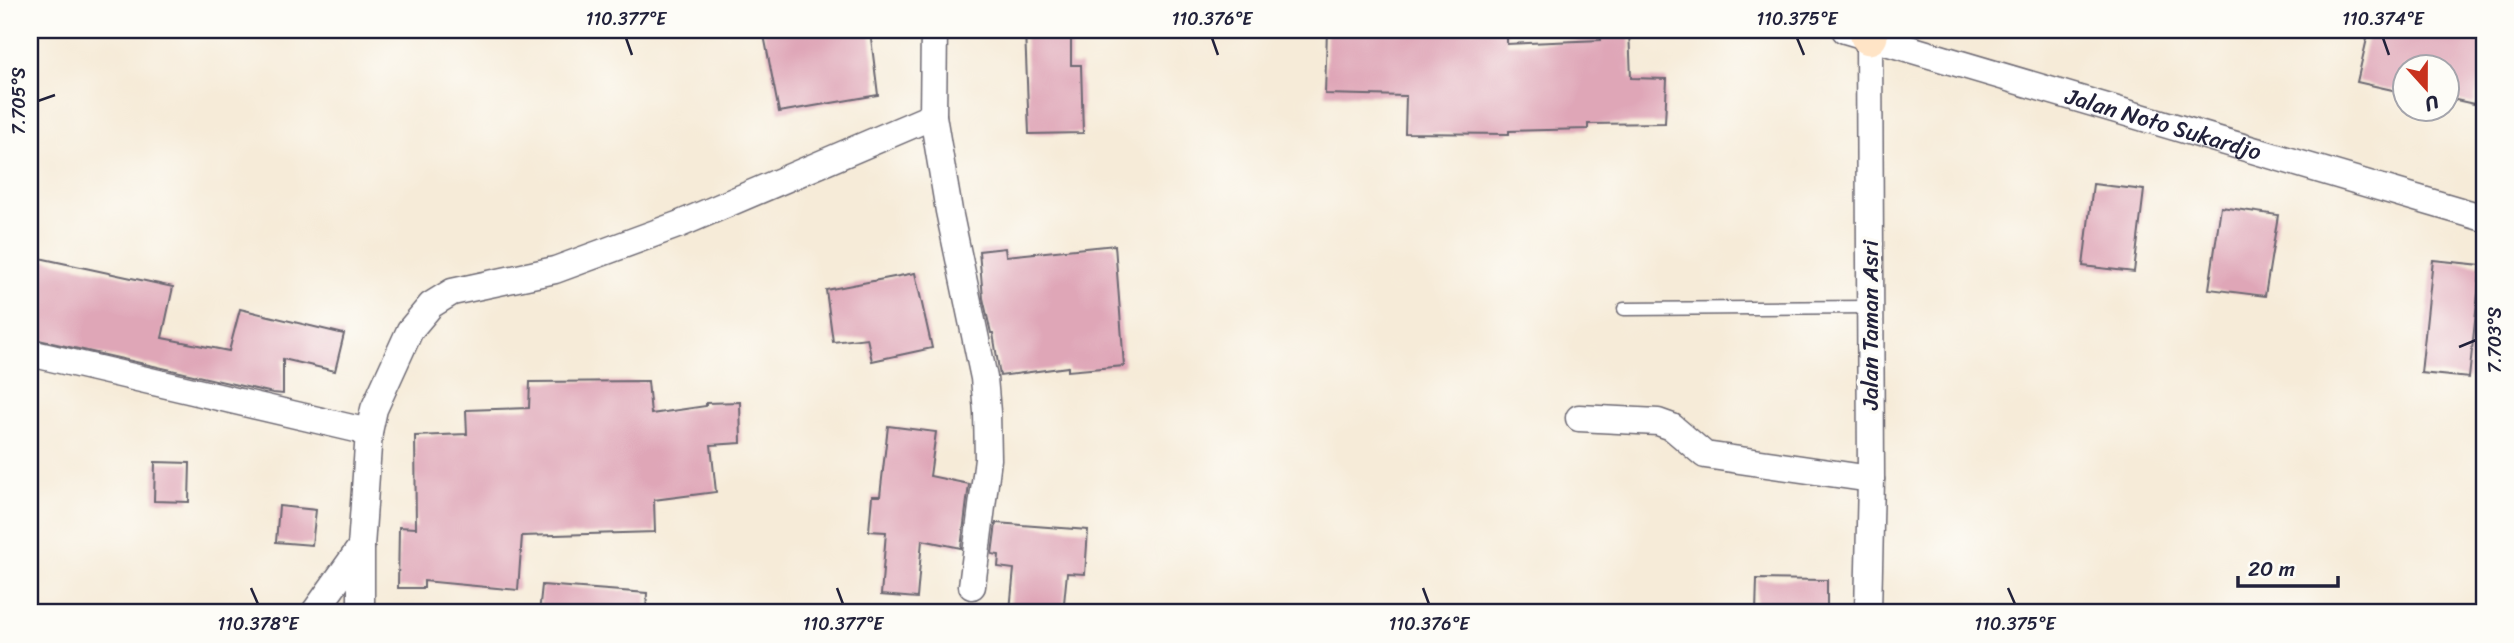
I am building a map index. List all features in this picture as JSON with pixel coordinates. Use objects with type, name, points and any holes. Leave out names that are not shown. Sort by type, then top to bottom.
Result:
[{"type":"street","points":[[934,30],[933,116],[949,211],[984,378],[987,412],[988,459],[972,586]]},
{"type":"street","name":"Jalan Noto Sukardjo","points":[[1861,32],[2484,218]]},
{"type":"street","name":"Jalan Taman Asri","points":[[1861,32],[1870,307],[1871,479],[1868,613]]},
{"type":"street","points":[[360,613],[361,547],[369,432],[374,410],[410,330],[431,305],[452,292],[555,270],[680,224],[933,116]]},
{"type":"street","points":[[30,353],[369,432]]},
{"type":"street","points":[[1579,418],[1658,422],[1672,427],[1705,454],[1871,479]]},
{"type":"street","points":[[314,613],[361,547]]},
{"type":"lane","points":[[1624,309],[1870,307]]},
{"type":"building","points":[[763,30],[870,30],[878,95],[779,112]]},
{"type":"building","points":[[1025,30],[1071,30],[1071,65],[1081,65],[1083,133],[1029,134]]},
{"type":"building","points":[[1327,30],[1507,30],[1507,44],[1601,40],[1600,31],[1629,30],[1631,78],[1667,79],[1665,123],[1588,124],[1588,129],[1509,131],[1509,134],[1405,133],[1406,96],[1325,94]]},
{"type":"building","points":[[2369,30],[2457,30],[2484,36],[2484,58],[2474,104],[2462,101],[2462,52],[2392,52],[2392,90],[2357,82]]},
{"type":"building","points":[[2093,184],[2144,190],[2134,272],[2083,266]]},
{"type":"building","points":[[2221,207],[2278,215],[2265,296],[2209,289]]},
{"type":"building","points":[[1115,245],[1124,366],[1068,371],[1068,367],[1000,376],[993,333],[983,298],[979,251],[1005,248],[1006,256]]},
{"type":"building","points":[[30,256],[173,287],[162,338],[229,351],[240,309],[344,334],[335,371],[283,359],[283,394],[273,393],[30,338]]},
{"type":"building","points":[[2433,260],[2481,265],[2469,378],[2421,373]]},
{"type":"building","points":[[915,273],[932,348],[872,361],[867,338],[833,342],[826,290]]},
{"type":"building","points":[[648,381],[651,414],[706,406],[706,403],[740,402],[741,443],[711,445],[716,492],[654,500],[655,532],[522,536],[518,590],[424,581],[424,588],[398,588],[399,527],[416,528],[415,436],[467,434],[466,410],[529,408],[530,382]]},
{"type":"building","points":[[888,426],[936,432],[930,476],[969,484],[961,548],[922,540],[917,598],[881,595],[886,532],[869,531],[872,496],[880,496]]},
{"type":"building","points":[[155,462],[190,463],[189,502],[154,501]]},
{"type":"building","points":[[279,506],[316,510],[312,545],[276,542]]},
{"type":"building","points":[[996,523],[1088,530],[1085,574],[1067,573],[1063,613],[1010,610],[1014,569],[998,567],[999,555],[992,554]]},
{"type":"building","points":[[1757,579],[1827,580],[1827,613],[1756,613]]},
{"type":"building","points":[[542,585],[647,593],[646,613],[539,613]]}]
